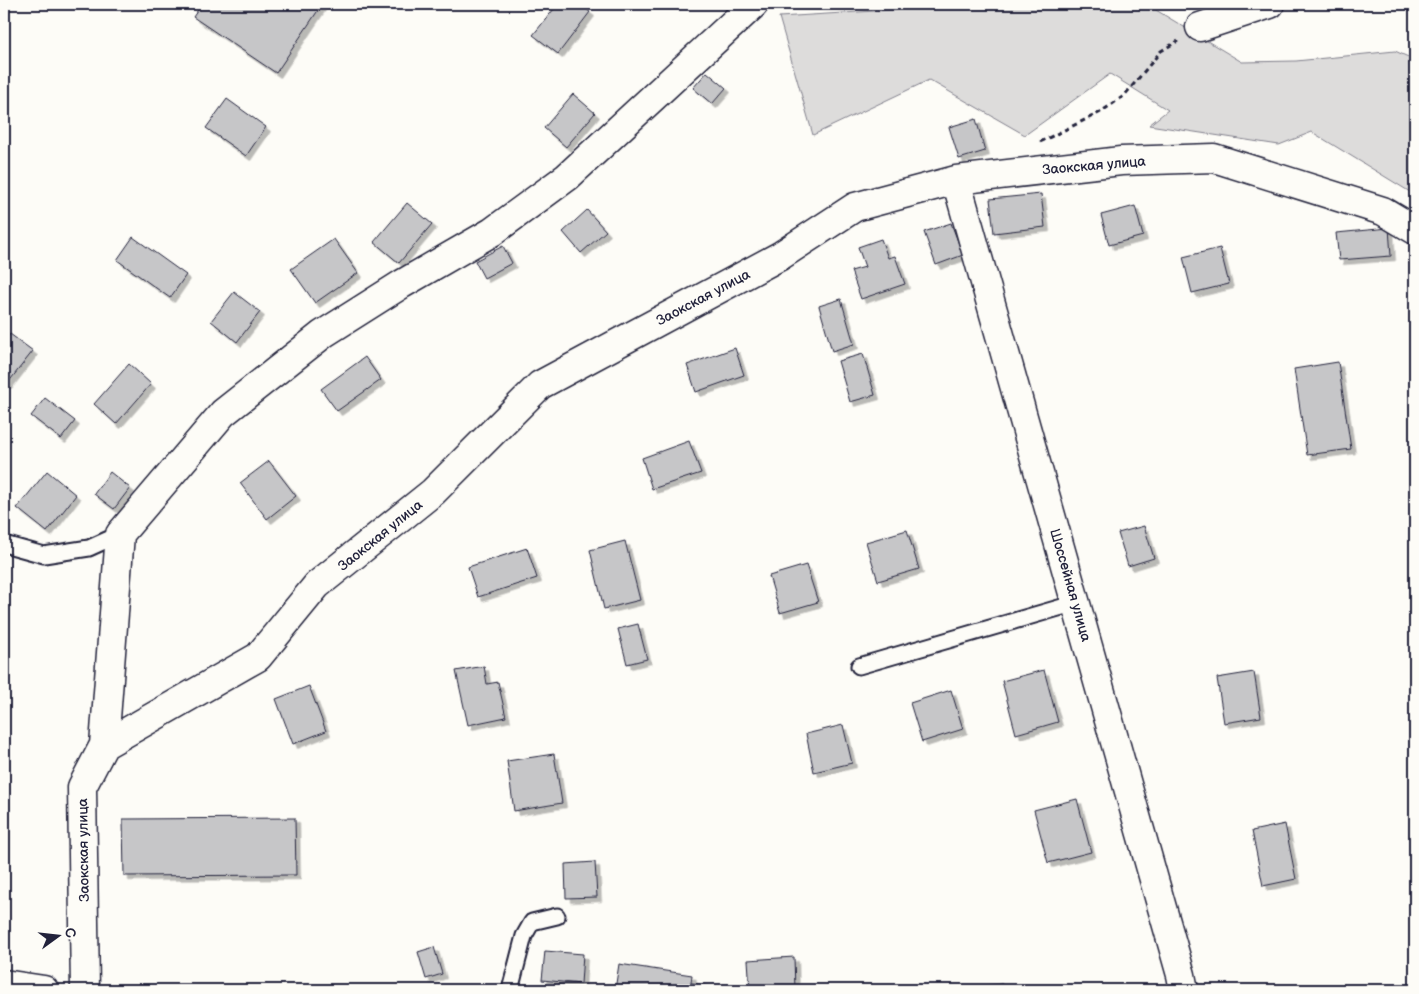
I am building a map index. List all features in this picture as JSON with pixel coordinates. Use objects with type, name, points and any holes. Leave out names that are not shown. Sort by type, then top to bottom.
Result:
[{"type":"street","points":[[120,534],[223,413],[323,334],[402,284],[492,232],[567,177],[754,4]]},
{"type":"street","points":[[1200,27],[1270,4]]},
{"type":"street","name":"Заокская улица","points":[[104,744],[258,657],[318,585],[433,492],[540,385],[780,256],[855,207],[956,180],[1121,161],[1214,158],[1383,211],[1415,230]]},
{"type":"street","name":"Шоссейная улица","points":[[956,180],[1184,990]]},
{"type":"street","name":"Заокская улица","points":[[85,990],[82,788],[104,744],[120,534]]},
{"type":"street","points":[[4,984],[44,990]]},
{"type":"lane","points":[[4,544],[44,555],[89,548],[120,534]]},
{"type":"lane","points":[[859,666],[1076,603]]},
{"type":"lane","points":[[510,990],[524,936],[532,922],[557,916]]},
{"type":"path","points":[[1032,146],[1099,113],[1124,96],[1161,51],[1200,27]]},
{"type":"shaded area","points":[[908,4],[1060,4],[1073,8],[1146,4],[1242,62],[1296,61],[1395,51],[1415,60],[1415,195],[1312,132],[1279,145],[1149,125],[1168,110],[1110,74],[1025,135],[929,80],[813,135],[779,17],[907,9]]},
{"type":"building","points":[[202,4],[317,4],[321,6],[276,73],[193,17]]},
{"type":"building","points":[[558,4],[579,4],[590,12],[558,54],[533,35]]},
{"type":"building","points":[[707,72],[726,88],[712,104],[693,88]]},
{"type":"building","points":[[573,94],[595,113],[566,147],[544,128]]},
{"type":"building","points":[[227,99],[266,127],[246,156],[206,128]]},
{"type":"building","points":[[976,119],[985,151],[959,159],[949,127]]},
{"type":"building","points":[[1041,194],[1045,227],[994,233],[990,199]]},
{"type":"building","points":[[407,203],[432,224],[399,263],[374,242]]},
{"type":"building","points":[[1135,206],[1143,236],[1109,245],[1101,215]]},
{"type":"building","points":[[587,210],[606,231],[581,253],[563,232]]},
{"type":"building","points":[[951,223],[963,255],[936,265],[924,232]]},
{"type":"building","points":[[1389,228],[1391,256],[1339,260],[1336,233]]},
{"type":"building","points":[[133,237],[186,275],[170,298],[117,260]]},
{"type":"building","points":[[334,239],[358,273],[315,303],[291,269]]},
{"type":"building","points":[[881,239],[888,258],[895,256],[905,284],[861,299],[851,271],[865,267],[858,247]]},
{"type":"building","points":[[503,246],[512,263],[484,278],[475,261]]},
{"type":"building","points":[[1220,248],[1229,284],[1192,293],[1183,257]]},
{"type":"building","points":[[234,292],[260,312],[237,342],[211,321]]},
{"type":"building","points":[[841,299],[854,344],[832,351],[819,306]]},
{"type":"building","points":[[10,334],[33,351],[7,384],[4,382],[4,342]]},
{"type":"building","points":[[735,348],[744,375],[696,392],[687,365]]},
{"type":"building","points":[[863,354],[875,395],[850,402],[838,361]]},
{"type":"building","points":[[365,357],[381,380],[337,411],[321,389]]},
{"type":"building","points":[[1338,362],[1351,449],[1307,455],[1294,369]]},
{"type":"building","points":[[129,364],[151,384],[116,424],[94,404]]},
{"type":"building","points":[[45,398],[75,421],[61,439],[31,416]]},
{"type":"building","points":[[689,441],[701,473],[652,489],[642,458]]},
{"type":"building","points":[[269,461],[296,496],[267,519],[240,483]]},
{"type":"building","points":[[47,471],[76,495],[47,532],[17,508]]},
{"type":"building","points":[[110,472],[130,488],[114,509],[94,494]]},
{"type":"building","points":[[1144,526],[1154,558],[1128,566],[1118,533]]},
{"type":"building","points":[[907,530],[919,569],[878,581],[866,542]]},
{"type":"building","points":[[625,541],[640,600],[604,609],[590,550]]},
{"type":"building","points":[[527,548],[537,578],[478,597],[468,567]]},
{"type":"building","points":[[806,565],[818,602],[780,613],[769,576]]},
{"type":"building","points":[[638,624],[647,659],[627,664],[618,629]]},
{"type":"building","points":[[484,666],[487,684],[498,682],[506,717],[468,725],[456,671]]},
{"type":"building","points":[[1044,670],[1058,722],[1016,734],[1002,681]]},
{"type":"building","points":[[1254,672],[1261,717],[1224,723],[1217,678]]},
{"type":"building","points":[[309,686],[326,731],[293,744],[276,699]]},
{"type":"building","points":[[951,690],[963,729],[922,742],[910,703]]},
{"type":"building","points":[[843,725],[852,763],[814,772],[806,734]]},
{"type":"building","points":[[554,754],[562,803],[514,811],[507,761]]},
{"type":"building","points":[[1077,799],[1091,852],[1048,863],[1034,810]]},
{"type":"building","points":[[295,818],[296,875],[124,876],[123,819]]},
{"type":"building","points":[[1285,824],[1296,879],[1263,886],[1252,831]]},
{"type":"building","points":[[595,862],[597,897],[566,898],[565,864]]},
{"type":"building","points":[[434,947],[442,974],[426,979],[418,952]]},
{"type":"building","points":[[545,951],[583,954],[581,984],[542,980]]},
{"type":"building","points":[[794,957],[795,990],[750,990],[748,960]]},
{"type":"building","points":[[619,964],[692,975],[691,983],[715,987],[715,990],[615,990]]},
{"type":"building","points":[[1002,984],[1003,990],[962,990],[961,988]]}]
